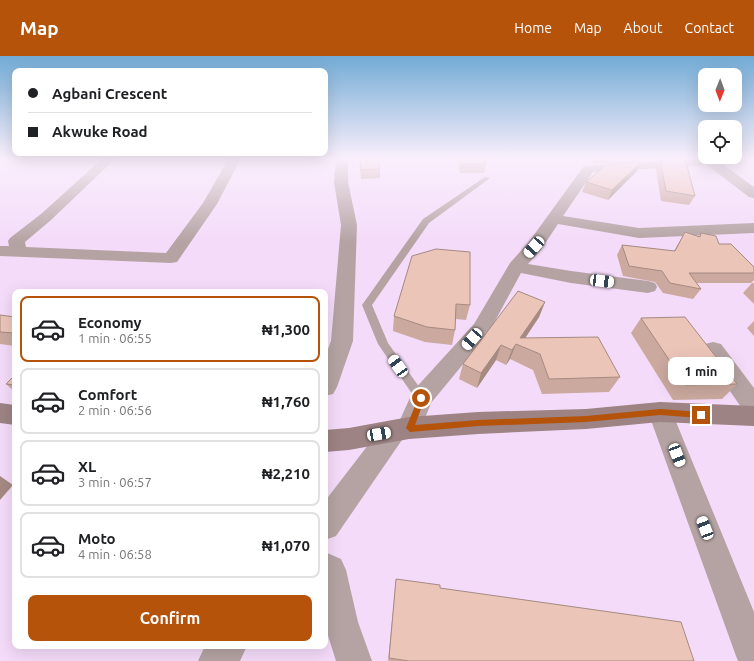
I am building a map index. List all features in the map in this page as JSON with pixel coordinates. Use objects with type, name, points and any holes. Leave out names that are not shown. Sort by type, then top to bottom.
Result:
[{"type":"main road","points":[[328,441],[349,439],[402,430],[478,423],[586,419],[660,412],[714,416],[754,416]]},
{"type":"main road","points":[[0,413],[12,415]]},
{"type":"street","points":[[20,253],[16,241],[46,217],[79,186]]},
{"type":"street","points":[[0,251],[171,258],[210,204],[220,186]]},
{"type":"street","points":[[328,379],[355,305],[349,225],[342,186]]},
{"type":"street","points":[[328,522],[402,430],[421,398],[481,329],[516,267],[534,247],[575,186]]},
{"type":"street","points":[[742,186],[754,194]]},
{"type":"street","points":[[554,219],[639,233],[754,228]]},
{"type":"street","points":[[516,267],[571,277],[648,287]]},
{"type":"street","points":[[713,350],[754,406]]},
{"type":"street","points":[[660,412],[752,648]]},
{"type":"street","points":[[328,569],[330,570],[341,622],[354,661]]},
{"type":"street","points":[[216,661],[226,649]]},
{"type":"lane","points":[[421,398],[355,305],[426,221],[475,186]]},
{"type":"building","points":[[600,186],[616,186],[612,190]]},
{"type":"building","points":[[665,186],[692,186],[695,196],[666,191]]},
{"type":"building","points":[[685,232],[700,237],[701,233],[716,236],[719,244],[731,244],[754,267],[754,273],[689,273],[701,289],[670,283],[662,271],[629,266],[622,245],[675,251]]},
{"type":"building","points":[[436,249],[470,252],[470,305],[456,304],[455,330],[427,327],[394,316],[412,256]]},
{"type":"building","points":[[518,291],[545,302],[520,338],[598,337],[620,377],[549,379],[540,354],[516,344],[512,350],[501,345],[481,373],[463,364]]},
{"type":"building","points":[[0,315],[12,317],[12,333],[0,332]]},
{"type":"building","points":[[685,317],[737,384],[686,385],[641,318]]},
{"type":"building","points":[[12,378],[12,385],[6,384]]},
{"type":"building","points":[[396,579],[440,585],[440,588],[681,622],[694,661],[409,661],[389,658]]},
{"type":"route","points":[[421,398],[410,428],[478,423],[586,419],[660,412],[701,415]]}]
